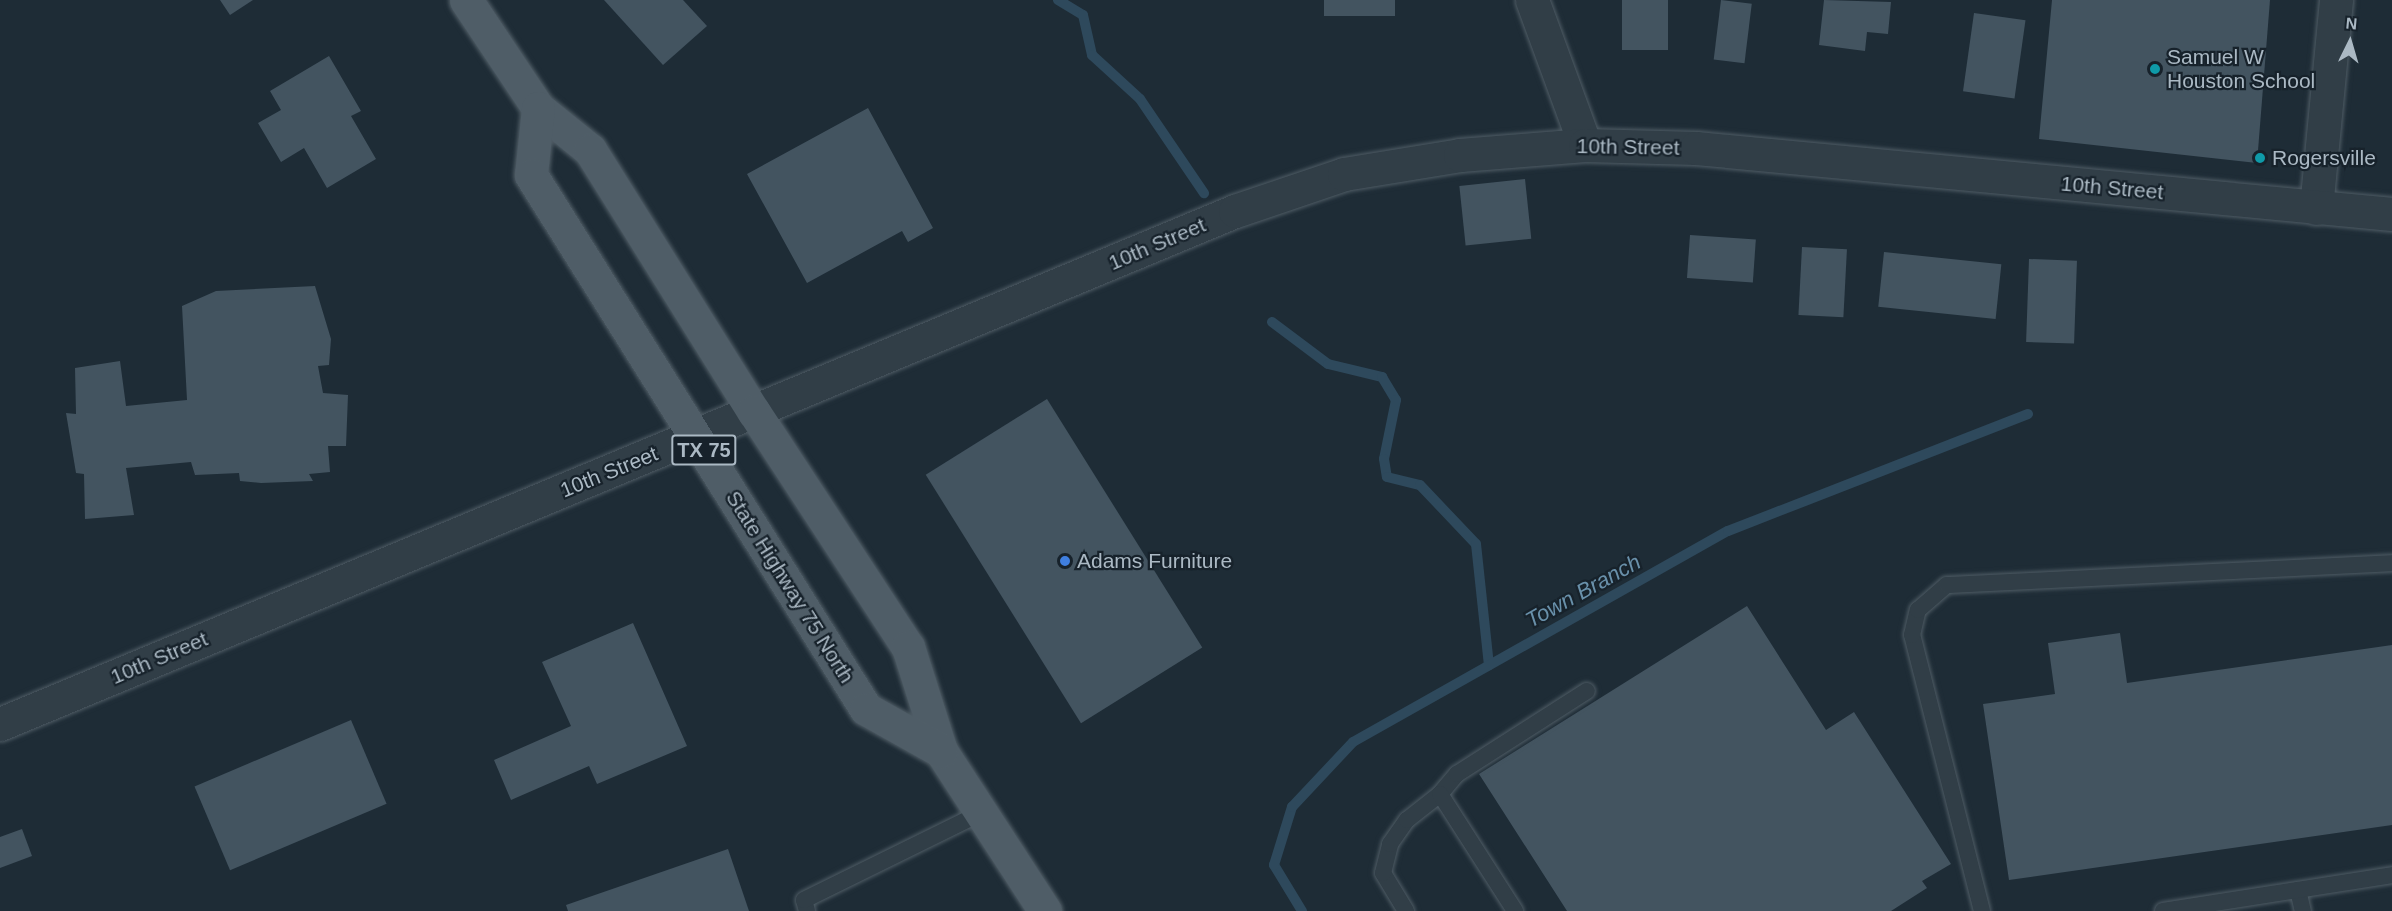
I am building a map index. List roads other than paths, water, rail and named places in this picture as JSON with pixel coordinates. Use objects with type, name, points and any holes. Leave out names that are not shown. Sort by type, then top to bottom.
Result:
[{"type":"main road","name":"State Highway 75 North","points":[[466,0],[538,108],[590,150],[754,412],[908,647],[941,751],[1045,911]]},
{"type":"main road","name":"State Highway 75 North","points":[[538,108],[531,175],[866,709],[941,751]]},
{"type":"street","points":[[1532,0],[1585,145]]},
{"type":"street","points":[[2316,208],[2336,0]]},
{"type":"street","name":"10th Street","points":[[0,724],[1235,211],[1344,174],[1460,155],[1585,145],[1696,148],[2392,214]]},
{"type":"lane","points":[[1982,911],[1912,635],[1918,610],[1947,585],[2392,562]]},
{"type":"lane","points":[[1406,911],[1383,873],[1390,844],[1407,820],[1440,794],[1457,774],[1587,691]]},
{"type":"lane","points":[[1440,794],[1515,911]]},
{"type":"lane","points":[[807,911],[804,900],[981,813]]},
{"type":"lane","points":[[2163,911],[2392,875]]},
{"type":"lane","points":[[2298,890],[2303,911]]},
{"type":"waterway","points":[[1058,0],[1083,15],[1092,55],[1140,99],[1204,193]]},
{"type":"waterway","points":[[1272,322],[1328,364],[1382,377],[1396,400],[1384,459],[1387,477],[1420,485],[1476,544],[1489,665]]},
{"type":"waterway","name":"Town Branch","points":[[1302,911],[1274,865],[1292,807],[1353,742],[1728,531],[2028,414]]},
{"type":"place","name":"Samuel W Houston School","points":[[2155,69]]},
{"type":"place","name":"Rogersville","points":[[2260,158]]},
{"type":"place","name":"Adams Furniture","points":[[1065,561]]}]
